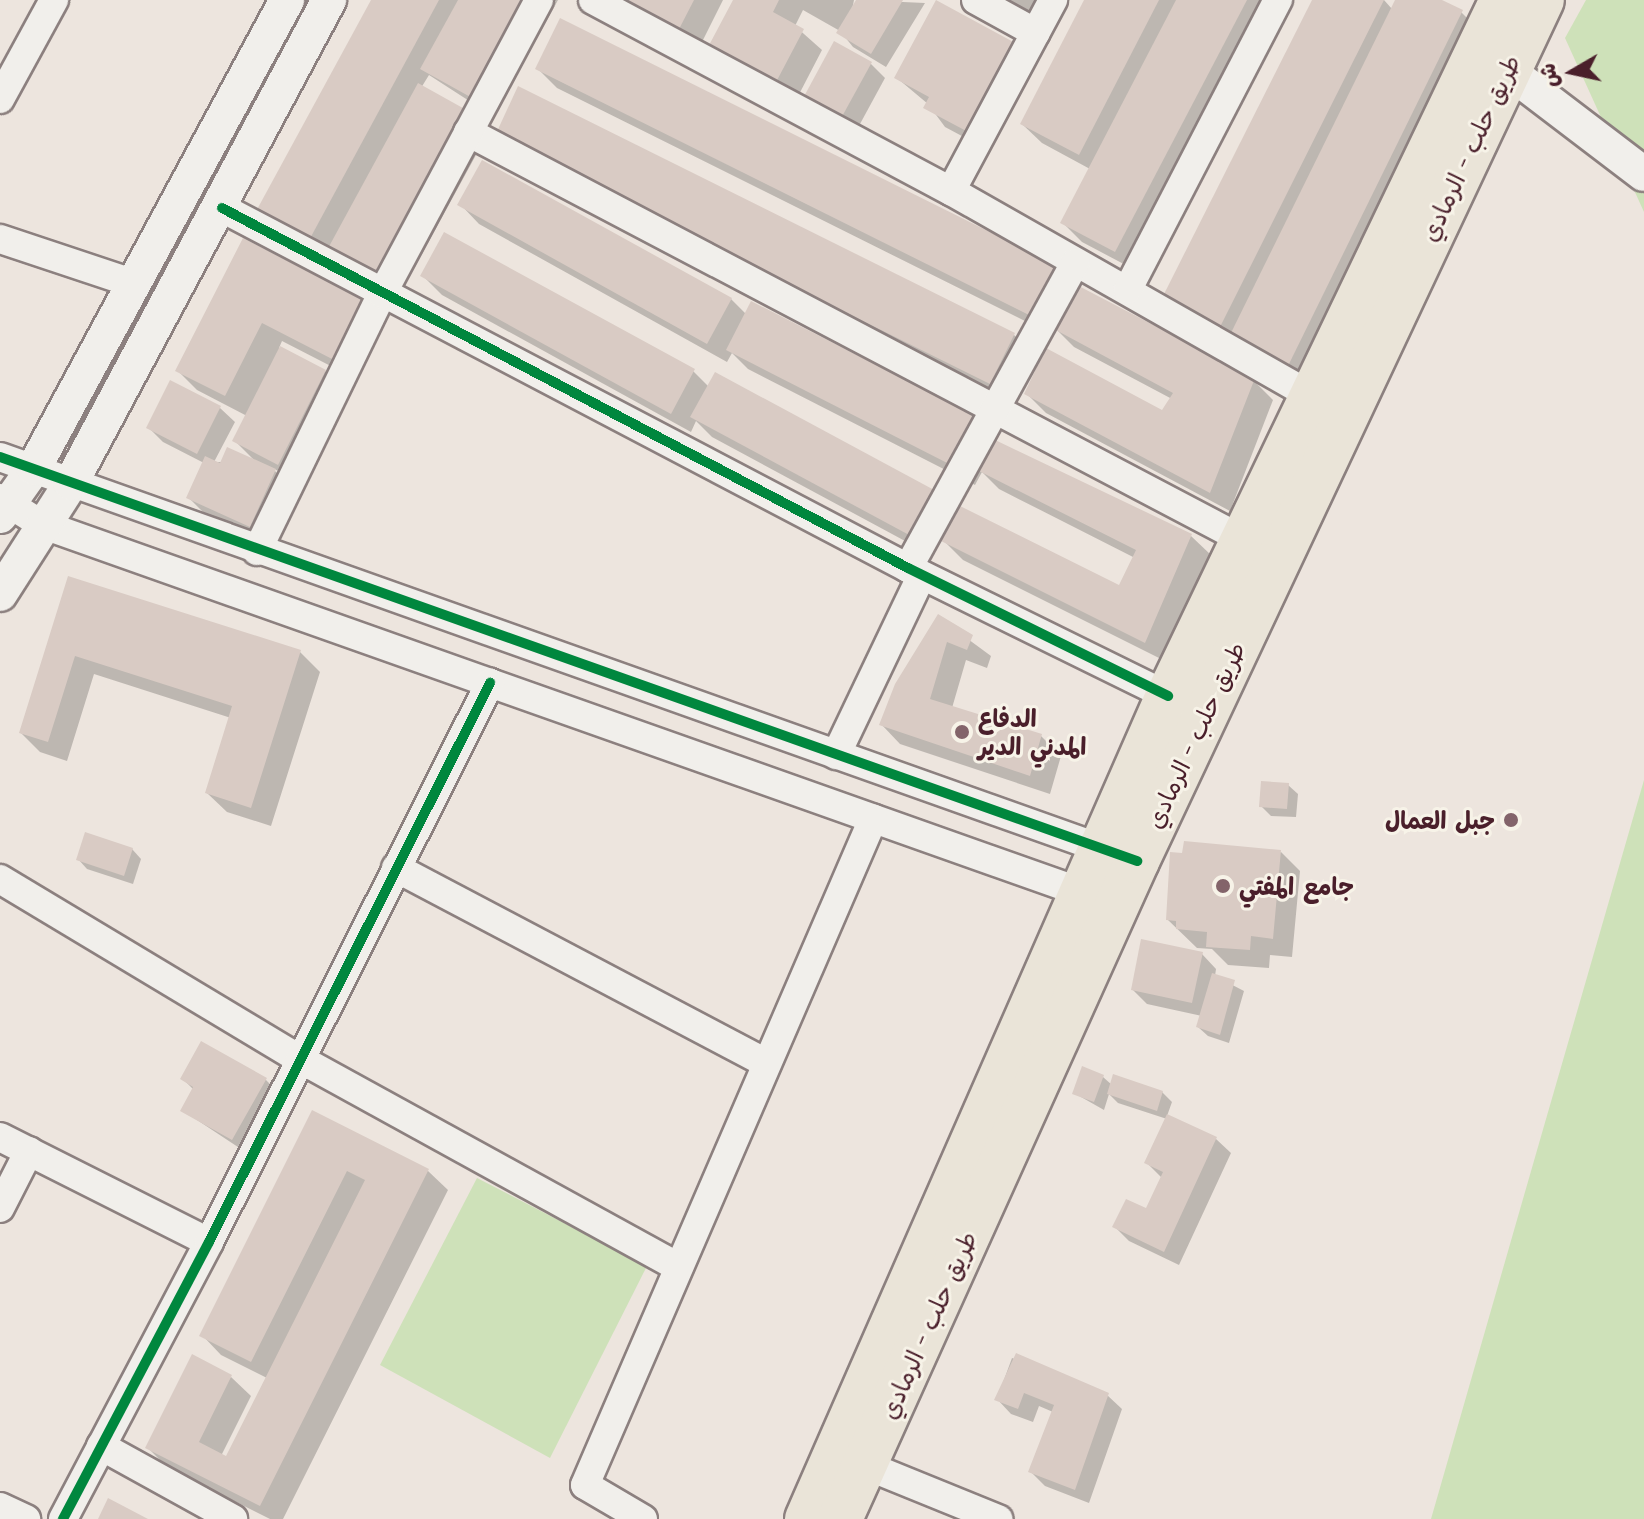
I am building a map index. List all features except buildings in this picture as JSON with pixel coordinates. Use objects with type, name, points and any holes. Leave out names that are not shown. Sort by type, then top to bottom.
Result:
[{"type":"highway","name":"طريق حلب - الرمادي","points":[[1120,855],[1168,696],[1502,0]]},
{"type":"highway","name":"طريق حلب - الرمادي","points":[[807,1519],[1120,855],[1542,0]]},
{"type":"highway","name":"طريق حلب - الرمادي","points":[[840,1519],[1100,899]]},
{"type":"street","points":[[0,99],[54,0]]},
{"type":"street","points":[[287,0],[34,468],[3,505],[41,524],[1100,899]]},
{"type":"street","points":[[0,594],[41,524],[71,483],[222,208],[329,0]]},
{"type":"street","points":[[257,551],[382,294],[539,0]]},
{"type":"street","points":[[593,0],[951,191],[1314,397]]},
{"type":"street","points":[[976,0],[1036,33]]},
{"type":"street","points":[[951,191],[1053,0]]},
{"type":"street","points":[[1128,289],[1278,0]]},
{"type":"street","points":[[1506,69],[1644,174]]},
{"type":"street","points":[[468,132],[1242,539]]},
{"type":"street","points":[[222,208],[915,571],[1168,696]]},
{"type":"street","points":[[0,239],[132,283]]},
{"type":"street","points":[[836,755],[915,571],[996,408],[1075,263]]},
{"type":"street","points":[[0,457],[257,551],[1120,855]]},
{"type":"street","points":[[63,1519],[209,1242],[490,683]]},
{"type":"street","points":[[643,1519],[585,1485],[873,819]]},
{"type":"street","points":[[396,868],[766,1063]]},
{"type":"street","points":[[0,879],[300,1059],[679,1267]]},
{"type":"street","points":[[0,1137],[209,1242]]},
{"type":"street","points":[[0,1208],[29,1151]]},
{"type":"street","points":[[101,1446],[233,1519]]},
{"type":"street","points":[[865,1465],[998,1519]]},
{"type":"street","points":[[0,1507],[26,1519]]},
{"type":"green space","points":[[1586,0],[1644,0],[1644,212],[1565,38]]},
{"type":"green space","points":[[1644,780],[1644,1519],[1431,1519],[1544,1126]]},
{"type":"green space","points":[[477,1178],[647,1266],[550,1458],[380,1365]]},
{"type":"cycle path","points":[[222,208],[908,568],[1168,696]]},
{"type":"cycle path","points":[[0,457],[1137,861]]},
{"type":"cycle path","points":[[63,1519],[209,1242],[490,683]]},
{"type":"place","name":"الدفاع المدني الدير","points":[[962,732]]},
{"type":"place","name":"جبل العمال","points":[[1511,820]]},
{"type":"place","name":"جامع المفتي","points":[[1223,886]]}]
